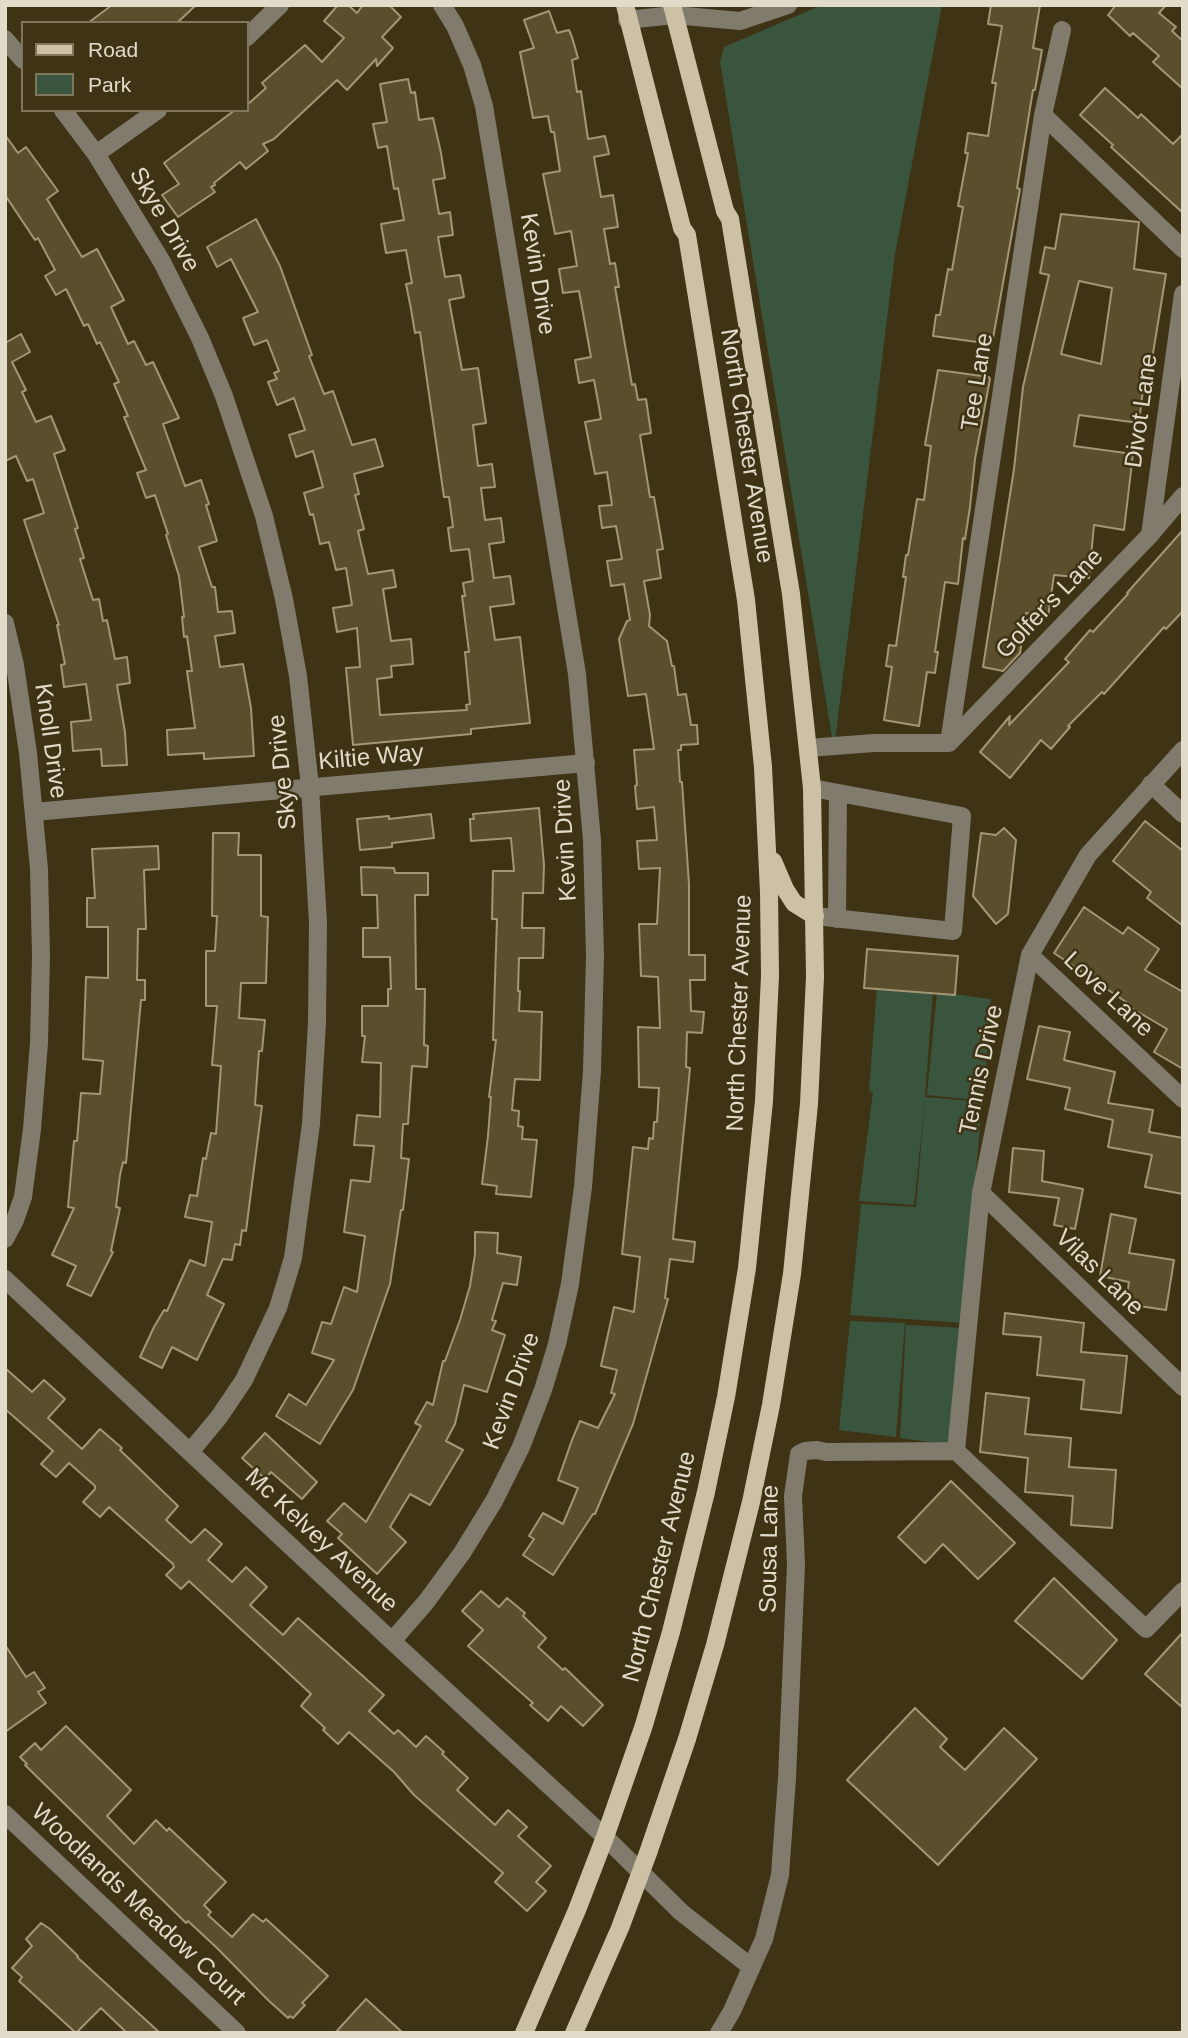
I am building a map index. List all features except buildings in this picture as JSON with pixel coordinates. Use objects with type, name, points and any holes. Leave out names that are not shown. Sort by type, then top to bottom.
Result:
[{"type":"main road","name":"North Chester Avenue","points":[[575,2033],[640,1872],[687,1739],[715,1644],[751,1502],[771,1405],[792,1274],[811,1079],[815,977],[812,788],[791,594],[730,219],[725,211],[673,10]]},
{"type":"main road","name":"North Chester Avenue","points":[[524,2033],[578,1910],[605,1837],[644,1725],[671,1632],[706,1492],[726,1397],[747,1268],[764,1101],[769,976],[767,848],[759,715],[746,600],[687,235],[682,228],[626,13]]},
{"type":"main road","points":[[767,848],[794,903],[815,916]]},
{"type":"street","points":[[248,36],[280,5]]},
{"type":"street","name":"Kevin Drive","points":[[392,1641],[426,1602],[462,1553],[494,1501],[525,1436],[543,1390],[557,1344],[570,1284],[583,1187],[592,1072],[595,956],[592,840],[586,763],[566,598],[484,106],[472,65],[455,26],[442,5]]},
{"type":"street","name":"North Chester Avenue","points":[[626,13],[673,10],[740,21],[788,5]]},
{"type":"street","name":"Tee Lane","points":[[949,743],[1043,115],[1062,30]]},
{"type":"street","points":[[5,39],[21,58]]},
{"type":"street","name":"Skye Drive","points":[[64,112],[96,154],[137,218],[184,305],[224,396],[246,456],[284,598],[298,676],[310,788],[317,909],[317,1023],[311,1124],[293,1258],[278,1308],[244,1380],[190,1452]]},
{"type":"street","points":[[96,154],[155,112]]},
{"type":"street","points":[[1043,115],[1183,248]]},
{"type":"street","name":"Divot Lane","points":[[1150,535],[1183,294]]},
{"type":"street","name":"Golfer's Lane","points":[[949,743],[1150,535],[1183,496]]},
{"type":"street","name":"Knoll Drive","points":[[5,624],[21,703],[34,812],[41,956],[39,1043],[32,1129],[23,1197],[5,1239]]},
{"type":"street","points":[[808,748],[874,743],[949,743]]},
{"type":"street","name":"Tennis Drive","points":[[956,1451],[981,1193],[1030,956],[1088,855],[1183,750]]},
{"type":"street","name":"Kiltie Way","points":[[34,812],[586,763]]},
{"type":"street","points":[[1151,784],[1183,814]]},
{"type":"street","points":[[812,788],[962,816],[953,931],[815,916]]},
{"type":"street","points":[[837,919],[838,793]]},
{"type":"street","name":"Love Lane","points":[[1030,956],[1183,1099]]},
{"type":"street","name":"Vilas Lane","points":[[981,1193],[1183,1387]]},
{"type":"street","name":"Mc Kelvey Avenue","points":[[5,1279],[605,1837],[681,1912],[751,1967]]},
{"type":"street","name":"Sousa Lane","points":[[751,1967],[764,1939],[775,1902],[781,1853],[796,1564],[793,1496],[799,1454],[817,1450],[956,1451]]},
{"type":"street","points":[[956,1451],[1146,1629],[1183,1591]]},
{"type":"street","name":"Woodlands Meadow Court","points":[[5,1814],[237,2033]]},
{"type":"street","points":[[719,2033],[751,1967]]},
{"type":"green space","points":[[822,5],[942,5],[895,254],[834,749],[720,62],[724,47]]},
{"type":"green space","points":[[877,987],[933,991],[925,1097],[982,1102],[963,1323],[850,1315],[861,1204],[916,1207],[925,1099],[914,1205],[859,1201],[873,1092],[869,1091]]},
{"type":"green space","points":[[937,992],[991,999],[984,1101],[927,1095]]},
{"type":"green space","points":[[850,1321],[905,1323],[896,1437],[839,1430]]},
{"type":"green space","points":[[906,1325],[965,1328],[951,1445],[900,1438]]}]
